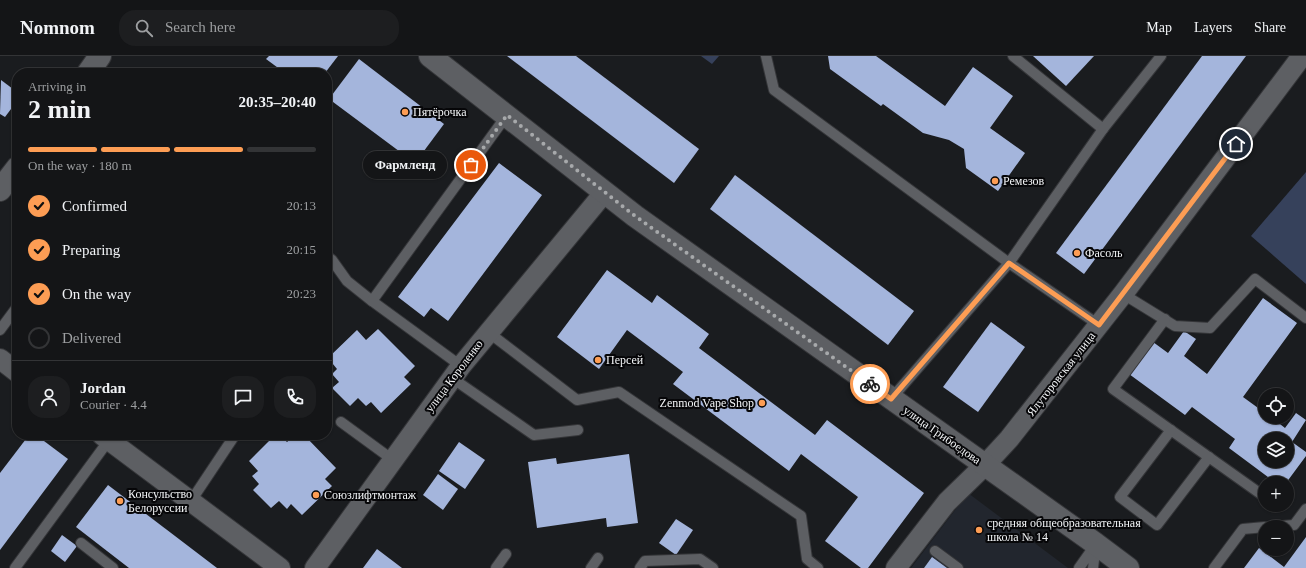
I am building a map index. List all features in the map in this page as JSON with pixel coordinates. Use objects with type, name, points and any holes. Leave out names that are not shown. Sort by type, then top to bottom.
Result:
[{"type":"street","points":[[92,68],[100,56]]},
{"type":"street","name":"Ялуторовская улица","points":[[896,568],[947,502],[1009,439],[1123,294],[1302,56]]},
{"type":"street","name":"улица Грибоедова","points":[[440,59],[507,115],[604,192],[1128,568]]},
{"type":"street","points":[[0,190],[12,174]]},
{"type":"street","name":"улица Короленко","points":[[315,568],[456,372],[604,192]]},
{"type":"street","points":[[0,359],[12,368]]},
{"type":"street","points":[[109,440],[280,568]]},
{"type":"lane","points":[[766,56],[774,90],[1009,263],[1099,325]]},
{"type":"lane","points":[[1013,56],[1103,129]]},
{"type":"lane","points":[[891,399],[1009,263],[1103,129],[1161,56]]},
{"type":"lane","points":[[372,301],[507,115]]},
{"type":"lane","points":[[332,260],[348,281],[456,372],[534,435],[578,430]]},
{"type":"lane","points":[[1123,294],[1175,326],[1210,328],[1255,280],[1306,318]]},
{"type":"lane","points":[[0,330],[12,314]]},
{"type":"lane","points":[[1165,319],[1113,389],[1258,492]]},
{"type":"lane","points":[[488,332],[576,400],[619,392],[801,516],[807,559],[818,568]]},
{"type":"lane","points":[[342,422],[393,460]]},
{"type":"lane","points":[[1171,430],[1120,497],[1157,525],[1208,457]]},
{"type":"lane","points":[[14,568],[105,440]]},
{"type":"lane","points":[[191,501],[232,440]]},
{"type":"lane","points":[[1294,525],[1306,509]]},
{"type":"lane","points":[[1214,568],[1243,530],[1258,529]]},
{"type":"lane","points":[[81,543],[113,568]]},
{"type":"lane","points":[[1079,568],[1096,544]]},
{"type":"lane","points":[[1093,568],[1096,544]]},
{"type":"lane","points":[[936,551],[958,568]]},
{"type":"lane","points":[[496,568],[506,554]]},
{"type":"lane","points":[[591,568],[598,558]]},
{"type":"lane","points":[[640,568],[645,561],[700,560],[713,568]]},
{"type":"shaded area","points":[[701,56],[719,56],[712,64]]},
{"type":"shaded area","points":[[1306,172],[1306,284],[1251,236]]},
{"type":"shaded area","name":"средняя общеобразовательная школа № 14","points":[[968,493],[1068,568],[911,568]]},
{"type":"building","points":[[269,56],[338,56],[329,68],[278,68],[266,59]]},
{"type":"building","points":[[507,56],[576,56],[699,149],[674,183]]},
{"type":"building","points":[[828,56],[876,56],[945,106],[973,67],[1013,96],[990,128],[1025,153],[998,191],[966,168],[964,149],[949,140],[923,133],[883,104],[881,106],[830,69]]},
{"type":"building","points":[[1033,56],[1094,56],[1066,86]]},
{"type":"building","points":[[1202,56],[1246,56],[1084,274],[1056,253]]},
{"type":"building","points":[[359,59],[444,124],[415,163],[332,101],[332,95]]},
{"type":"building","points":[[1,80],[12,88],[12,108],[5,117],[0,114]]},
{"type":"building","points":[[499,163],[542,195],[448,321],[431,308],[424,317],[398,297]]},
{"type":"building","points":[[735,175],[914,311],[888,345],[710,209]]},
{"type":"building","points":[[607,270],[652,303],[657,295],[709,334],[699,348],[815,435],[827,420],[924,493],[868,568],[861,568],[825,541],[858,497],[801,454],[789,471],[673,384],[683,372],[627,330],[599,369],[557,337]]},
{"type":"building","points":[[1263,298],[1297,323],[1243,397],[1258,408],[1258,424],[1280,424],[1285,428],[1288,424],[1294,424],[1294,416],[1296,413],[1306,420],[1294,439],[1294,432],[1258,432],[1258,468],[1294,468],[1294,443],[1306,452],[1306,456],[1291,476],[1267,476],[1229,448],[1235,439],[1192,407],[1185,415],[1129,374],[1153,342],[1168,353],[1184,331],[1196,339],[1184,356],[1207,374]]},
{"type":"building","points":[[991,322],[1025,347],[978,412],[943,387]]},
{"type":"building","points":[[378,329],[415,366],[404,377],[411,384],[381,413],[371,402],[366,406],[358,398],[350,406],[332,388],[339,382],[332,374],[337,369],[332,363],[332,354],[357,330],[366,340]]},
{"type":"building","points":[[25,440],[43,440],[68,459],[0,550],[0,473]]},
{"type":"building","points":[[270,440],[285,440],[287,442],[289,440],[309,440],[336,468],[325,479],[332,486],[302,515],[291,504],[287,509],[279,501],[271,508],[253,490],[259,484],[252,476],[258,471],[249,461]]},
{"type":"building","points":[[459,442],[485,460],[465,489],[439,471]]},
{"type":"building","points":[[629,454],[638,523],[607,527],[606,518],[537,528],[528,462],[556,458],[557,464]]},
{"type":"building","points":[[438,474],[458,489],[443,510],[423,495]]},
{"type":"building","points":[[108,485],[217,568],[129,568],[76,527]]},
{"type":"building","points":[[676,519],[693,530],[676,555],[659,543]]},
{"type":"building","points":[[62,535],[77,546],[65,562],[51,551]]},
{"type":"building","points":[[1306,537],[1306,568],[1244,568],[1258,549],[1258,556],[1270,556],[1284,567],[1292,556],[1294,556],[1294,553]]},
{"type":"building","points":[[377,549],[402,568],[363,568]]},
{"type":"building","points":[[932,557],[947,568],[924,568]]},
{"type":"way so far","points":[[471,165],[507,115],[635,216],[870,384]]},
{"type":"place","name":"Пятёрочка","points":[[405,112]]},
{"type":"place","name":"Фармленд","points":[[471,165]]},
{"type":"place","name":"Ремезов","points":[[995,181]]},
{"type":"place","name":"Фасоль","points":[[1077,253]]},
{"type":"place","name":"Персей","points":[[598,360]]},
{"type":"place","name":"Zenmod Vape Shop","points":[[762,403]]},
{"type":"place","name":"Союзлифтмонтаж","points":[[316,495]]},
{"type":"place","name":"Консульство Белоруссии","points":[[120,501]]},
{"type":"place","name":"средняя общеобразовательная школа № 14","points":[[979,530]]},
{"type":"route","points":[[870,384],[891,399],[1009,263],[1099,325],[1236,144]]}]
